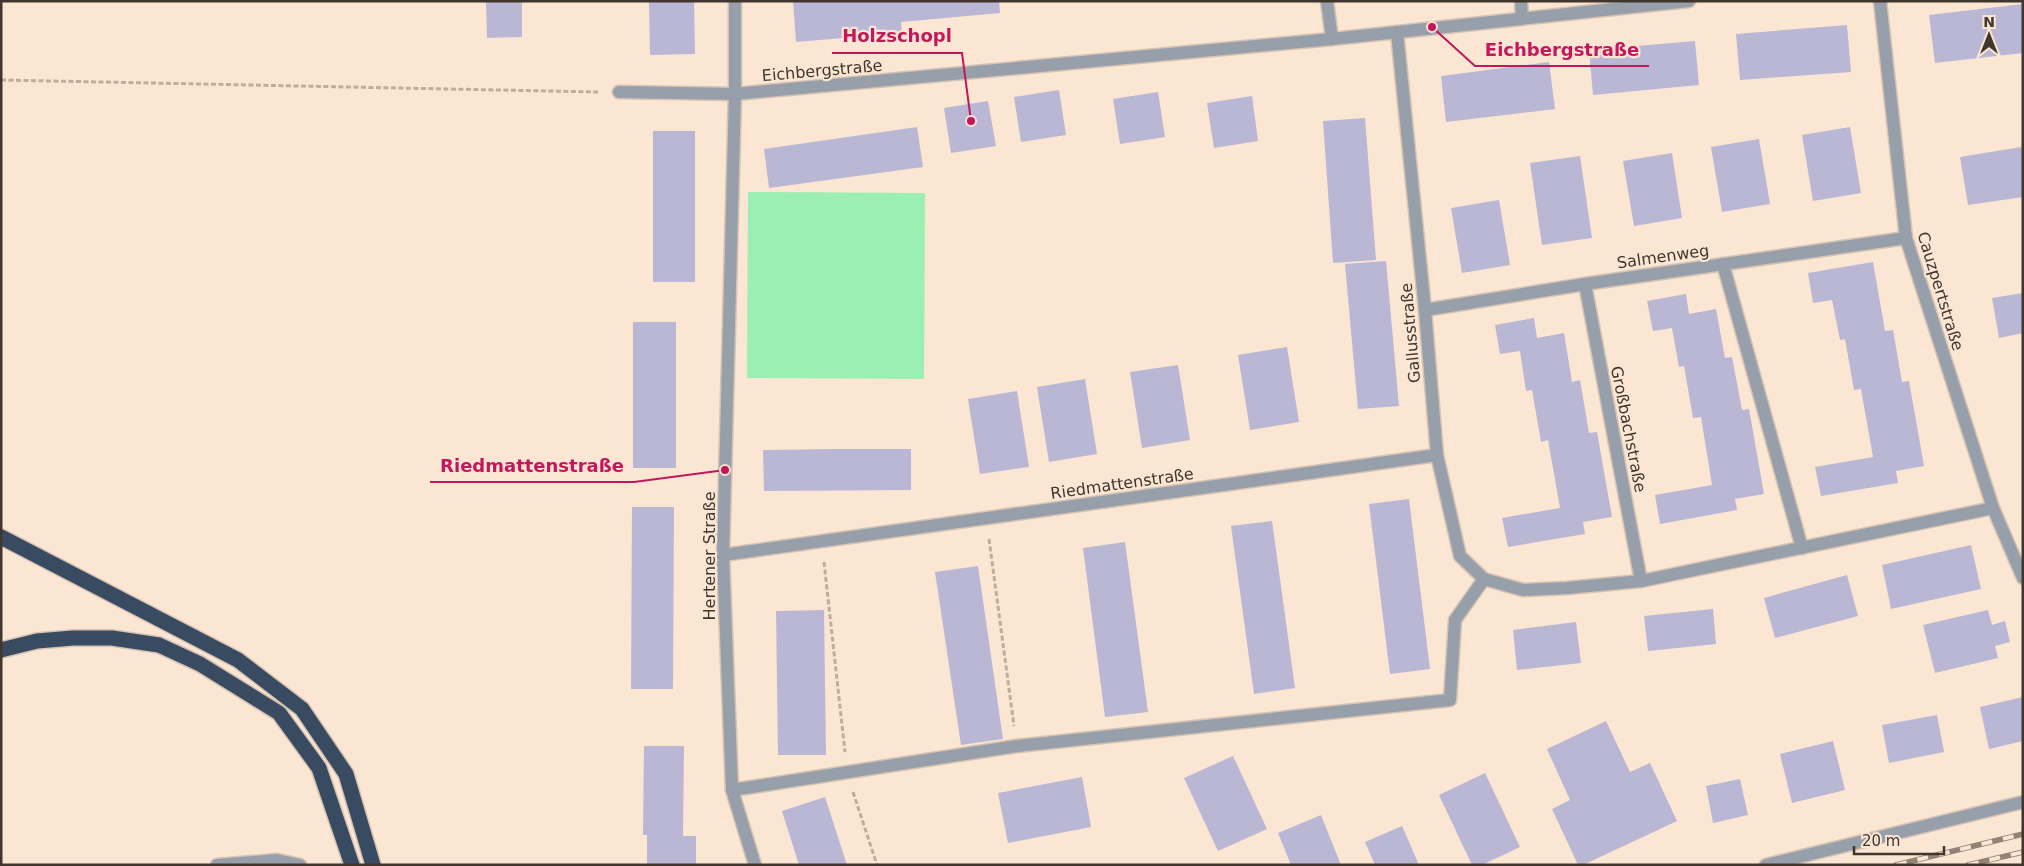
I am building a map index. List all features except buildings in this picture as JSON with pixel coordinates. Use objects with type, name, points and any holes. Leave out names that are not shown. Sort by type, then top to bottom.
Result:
[{"type":"highway","points":[[1,537],[238,660],[302,709],[346,774],[372,865]]},
{"type":"highway","points":[[1,650],[37,641],[73,638],[112,638],[159,645],[208,669],[279,713],[318,768],[352,865]]},
{"type":"street","name":"Hertener Straße","points":[[735,1],[735,94],[723,555],[732,790],[755,865]]},
{"type":"street","points":[[1327,1],[1332,39]]},
{"type":"street","points":[[1520,1],[1522,18]]},
{"type":"street","name":"Eichbergstraße","points":[[735,94],[1332,39],[1689,1]]},
{"type":"street","name":"Cauzpertstraße","points":[[1880,1],[1906,238],[1993,508],[2023,578]]},
{"type":"street","name":"Gallusstraße","points":[[1397,32],[1425,310],[1437,455],[1460,556],[1484,579],[1523,590],[1641,581]]},
{"type":"street","points":[[619,92],[735,94]]},
{"type":"street","name":"Salmenweg","points":[[1425,310],[1585,284],[1906,238]]},
{"type":"street","points":[[1723,264],[1802,548]]},
{"type":"street","name":"Großbachstraße","points":[[1585,284],[1641,581]]},
{"type":"street","name":"Riedmattenstraße","points":[[723,555],[1437,455]]},
{"type":"street","points":[[1641,581],[1993,508]]},
{"type":"street","points":[[732,790],[1017,746],[1450,700],[1455,620],[1484,579]]},
{"type":"street","points":[[1766,865],[2023,802]]},
{"type":"street","points":[[217,865],[277,860],[300,865]]},
{"type":"path","points":[[1,80],[619,92]]},
{"type":"path","points":[[986,518],[1017,746]]},
{"type":"path","points":[[822,541],[847,772],[878,865]]},
{"type":"green space","points":[[748,192],[925,193],[924,379],[747,378]]},
{"type":"railway","points":[[1896,865],[2023,834]]},
{"type":"railway","points":[[1968,865],[2023,852]]},
{"type":"place","name":"Eichbergstraße","points":[[1432,27]]},
{"type":"place","name":"Holzschopl","points":[[971,121]]},
{"type":"place","name":"Riedmattenstraße","points":[[725,470]]}]
